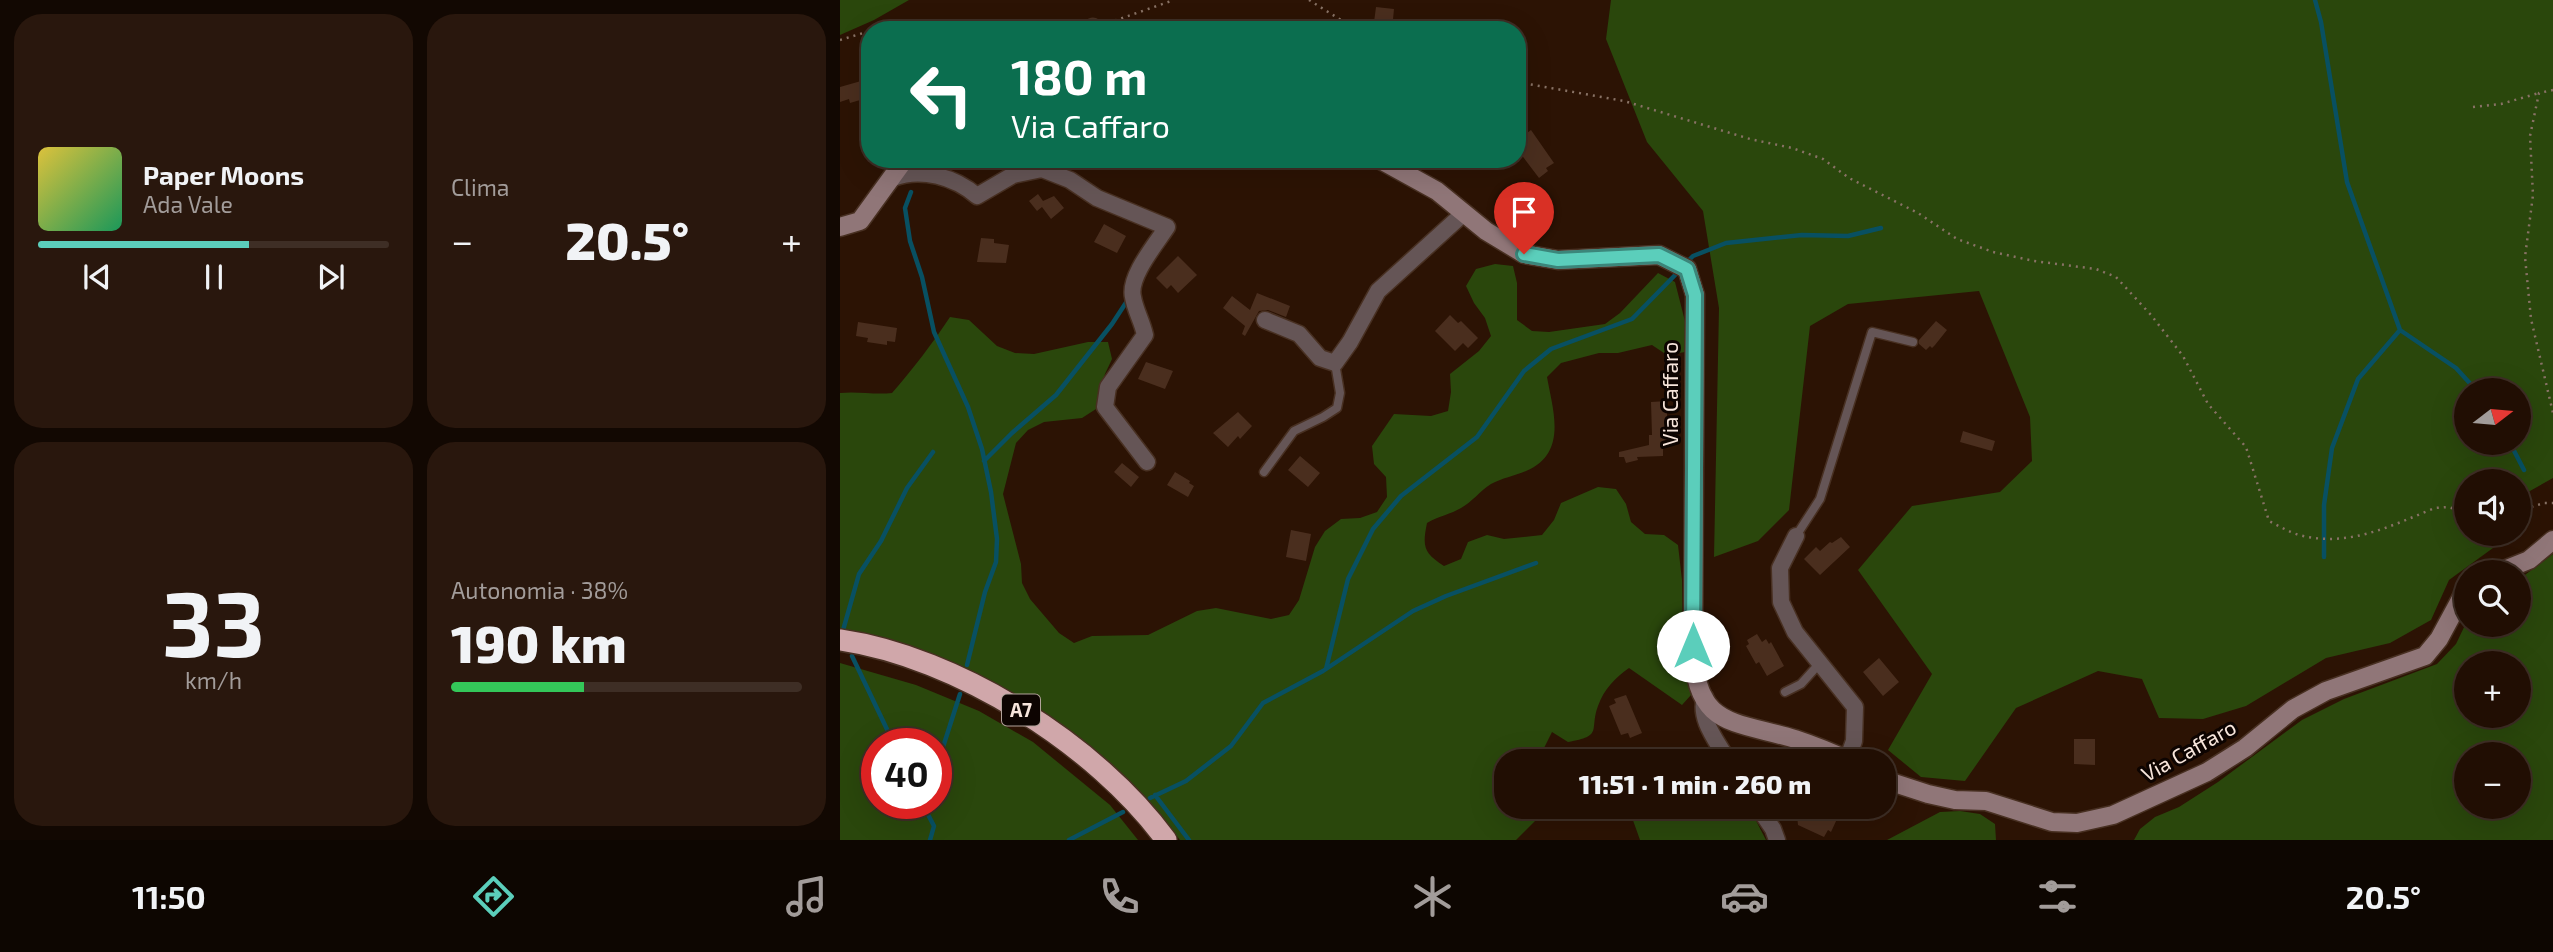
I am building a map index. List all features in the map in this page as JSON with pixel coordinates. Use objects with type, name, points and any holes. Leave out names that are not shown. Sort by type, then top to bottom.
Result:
[{"type":"highway","name":"A7","points":[[840,640],[858,642],[906,657],[972,683],[1031,716],[1105,772],[1152,821],[1166,840]]},
{"type":"street","points":[[840,227],[860,221],[899,168]]},
{"type":"street","name":"Via Caffaro","points":[[1395,168],[1437,191],[1486,231],[1524,254],[1558,260],[1659,255],[1687,269],[1695,295],[1694,670],[1700,691],[1710,707],[1722,718],[1742,727],[1795,739],[1821,749]]},
{"type":"street","points":[[892,178],[905,173],[924,172],[965,186],[977,196],[1013,175],[1042,169],[1070,180],[1097,198],[1167,227],[1136,275],[1132,295],[1145,335],[1108,387],[1105,408],[1147,462]]},
{"type":"street","points":[[1265,320],[1299,334],[1320,358],[1335,363],[1350,342],[1378,291],[1464,213]]},
{"type":"street","points":[[1796,536],[1780,568],[1781,601],[1795,632],[1855,707],[1852,749]]},
{"type":"street","points":[[2529,560],[2553,540]]},
{"type":"street","name":"Via Caffaro","points":[[1896,784],[1928,794],[1996,804],[2052,822],[2077,823],[2113,815],[2207,772],[2245,748],[2293,709],[2326,691],[2425,656],[2439,639],[2454,611]]},
{"type":"street","points":[[1705,697],[1703,705],[1706,722],[1721,749]]},
{"type":"street","points":[[1766,819],[1777,840]]},
{"type":"lane","points":[[1796,536],[1820,499],[1872,332],[1913,342]]},
{"type":"lane","points":[[1264,472],[1294,430],[1337,408],[1340,393],[1335,363]]},
{"type":"lane","points":[[1785,692],[1801,684],[1819,664]]},
{"type":"path","points":[[1113,21],[1174,0]]},
{"type":"path","points":[[1309,0],[1343,21]]},
{"type":"path","points":[[840,40],[861,34]]},
{"type":"path","points":[[1526,84],[1624,101],[1751,139],[1792,148],[1823,159],[1849,178],[1918,213],[1957,239],[1993,252],[2096,270],[2116,277],[2151,315],[2183,356],[2208,404],[2246,447],[2269,521],[2297,535],[2322,539],[2356,538],[2435,508],[2454,509]]},
{"type":"path","points":[[2473,107],[2501,104],[2553,90]]},
{"type":"path","points":[[2539,93],[2529,136],[2533,195],[2525,257],[2531,319],[2553,414]]},
{"type":"path","points":[[2531,507],[2553,503]]},
{"type":"green space","points":[[840,0],[909,0],[872,21],[861,21],[861,26],[840,35]]},
{"type":"green space","points":[[1611,0],[2553,0],[2553,478],[2531,490],[2531,469],[2454,469],[2454,546],[2496,546],[2476,560],[2454,560],[2454,576],[2449,580],[2431,620],[2390,643],[2326,658],[2246,706],[2203,719],[2159,718],[2142,679],[2098,671],[2016,708],[1965,781],[1921,777],[1896,757],[1896,749],[1889,749],[1932,674],[1858,570],[1912,506],[2000,492],[2032,461],[2030,417],[1979,291],[1848,304],[1810,326],[1789,510],[1758,541],[1714,557],[1719,308],[1703,211],[1647,142],[1606,39]]},
{"type":"green space","points":[[1495,264],[1513,266],[1517,283],[1517,320],[1532,331],[1549,332],[1605,324],[1620,313],[1658,273],[1675,282],[1688,333],[1685,352],[1667,355],[1652,345],[1618,353],[1599,353],[1561,363],[1547,377],[1554,417],[1553,442],[1548,453],[1526,471],[1491,484],[1461,508],[1427,523],[1426,549],[1444,566],[1461,559],[1468,542],[1487,535],[1504,539],[1542,535],[1554,520],[1561,503],[1598,487],[1616,489],[1626,504],[1631,522],[1645,534],[1664,535],[1678,545],[1682,580],[1683,664],[1691,695],[1682,705],[1629,668],[1603,694],[1593,731],[1587,737],[1568,742],[1552,732],[1544,749],[1494,749],[1494,819],[1536,819],[1516,840],[1180,840],[1144,797],[1088,745],[1009,692],[974,672],[937,656],[840,633],[840,393],[892,393],[950,317],[969,320],[997,346],[1015,353],[1034,354],[1088,342],[1108,342],[1112,359],[1096,409],[1082,418],[1044,422],[1028,430],[1016,443],[1003,494],[1021,564],[1022,583],[1030,599],[1059,633],[1074,643],[1092,636],[1148,635],[1197,611],[1216,608],[1271,619],[1289,615],[1299,600],[1315,547],[1325,531],[1341,519],[1360,518],[1377,512],[1387,497],[1386,477],[1374,464],[1372,446],[1394,414],[1431,416],[1448,411],[1450,374],[1479,351],[1491,336],[1485,318],[1466,286],[1476,269]]},
{"type":"green space","points":[[2553,554],[2553,840],[2134,840],[2140,829],[2155,817],[2179,807],[2218,782],[2302,720],[2344,699],[2437,664],[2459,637],[2531,637],[2531,570]]},
{"type":"green space","points":[[840,663],[916,685],[979,711],[1033,742],[1110,805],[1138,840],[840,840]]},
{"type":"green space","points":[[1940,812],[1980,814],[1995,824],[1996,840],[1887,840]]},
{"type":"green space","points":[[1633,819],[1755,819],[1766,840],[1640,840]]},
{"type":"building","points":[[1376,7],[1394,9],[1393,21],[1374,21]]},
{"type":"building","points":[[861,81],[861,100],[840,102],[840,87]]},
{"type":"building","points":[[1531,130],[1554,163],[1546,168],[1548,171],[1539,178],[1526,161],[1526,134]]},
{"type":"building","points":[[1038,194],[1043,201],[1054,196],[1064,208],[1051,219],[1042,207],[1037,211],[1029,201]]},
{"type":"building","points":[[1104,224],[1126,236],[1117,253],[1094,242]]},
{"type":"building","points":[[981,238],[994,239],[994,243],[1009,245],[1006,263],[977,262]]},
{"type":"building","points":[[1178,256],[1197,275],[1178,293],[1171,285],[1167,289],[1156,278]]},
{"type":"building","points":[[1257,293],[1290,306],[1286,317],[1268,310],[1259,311],[1245,336],[1242,334],[1245,326],[1223,308],[1232,296],[1250,310]]},
{"type":"building","points":[[1450,315],[1458,323],[1461,321],[1478,338],[1468,348],[1463,343],[1455,351],[1435,331]]},
{"type":"building","points":[[1936,321],[1947,330],[1932,348],[1930,346],[1926,350],[1919,344],[1919,340]]},
{"type":"building","points":[[858,322],[897,328],[895,342],[887,341],[887,345],[867,342],[868,338],[856,336]]},
{"type":"building","points":[[1146,362],[1173,371],[1165,389],[1138,379]]},
{"type":"building","points":[[1667,401],[1667,444],[1663,444],[1663,456],[1637,457],[1638,460],[1626,463],[1624,457],[1619,457],[1619,452],[1649,445],[1649,435],[1652,435],[1651,402]]},
{"type":"building","points":[[1238,412],[1252,426],[1228,447],[1213,433]]},
{"type":"building","points":[[1963,431],[1995,441],[1992,451],[1960,442]]},
{"type":"building","points":[[1300,456],[1320,473],[1308,487],[1288,470]]},
{"type":"building","points":[[1122,463],[1139,477],[1131,487],[1114,472]]},
{"type":"building","points":[[1175,472],[1194,486],[1188,497],[1167,485]]},
{"type":"building","points":[[1291,530],[1311,534],[1306,561],[1286,557]]},
{"type":"building","points":[[1841,537],[1850,547],[1820,575],[1804,559],[1816,547],[1820,551]]},
{"type":"building","points":[[1757,634],[1762,642],[1766,639],[1769,644],[1771,642],[1784,666],[1767,676],[1759,662],[1756,664],[1746,646],[1749,644],[1747,640]]},
{"type":"building","points":[[1879,658],[1899,682],[1883,696],[1863,672]]},
{"type":"building","points":[[1626,695],[1642,733],[1630,738],[1628,733],[1621,735],[1609,706],[1616,703],[1614,699]]},
{"type":"building","points":[[2074,739],[2095,739],[2095,765],[2074,764]]},
{"type":"building","points":[[1797,819],[1837,819],[1831,832],[1828,830],[1824,837],[1798,825]]},
{"type":"waterway","points":[[2315,0],[2347,182],[2400,330],[2456,368],[2465,378]]},
{"type":"waterway","points":[[911,192],[905,208],[910,241],[922,277],[934,332],[968,407],[982,449],[997,539],[996,562],[985,592],[967,665]]},
{"type":"waterway","points":[[1686,263],[1693,256],[1726,243],[1802,235],[1848,236],[1881,228]]},
{"type":"waterway","points":[[1326,669],[1348,579],[1373,529],[1401,496],[1477,437],[1524,371],[1551,349],[1632,319],[1680,270]]},
{"type":"waterway","points":[[984,461],[1056,395],[1129,298]]},
{"type":"waterway","points":[[2324,557],[2324,505],[2332,448],[2358,379],[2400,330]]},
{"type":"waterway","points":[[842,634],[859,574],[881,541],[907,488],[933,452]]},
{"type":"waterway","points":[[2516,455],[2523,469]]},
{"type":"waterway","points":[[1150,798],[1186,781],[1231,746],[1263,703],[1323,671],[1413,611],[1536,563]]},
{"type":"waterway","points":[[852,656],[886,728]]},
{"type":"waterway","points":[[949,728],[960,694]]},
{"type":"waterway","points":[[1155,795],[1189,840]]},
{"type":"waterway","points":[[1069,840],[1123,812]]},
{"type":"waterway","points":[[930,819],[934,826],[930,840]]},
{"type":"route","points":[[1524,254],[1558,260],[1659,255],[1687,269],[1695,295],[1693,646]]}]
